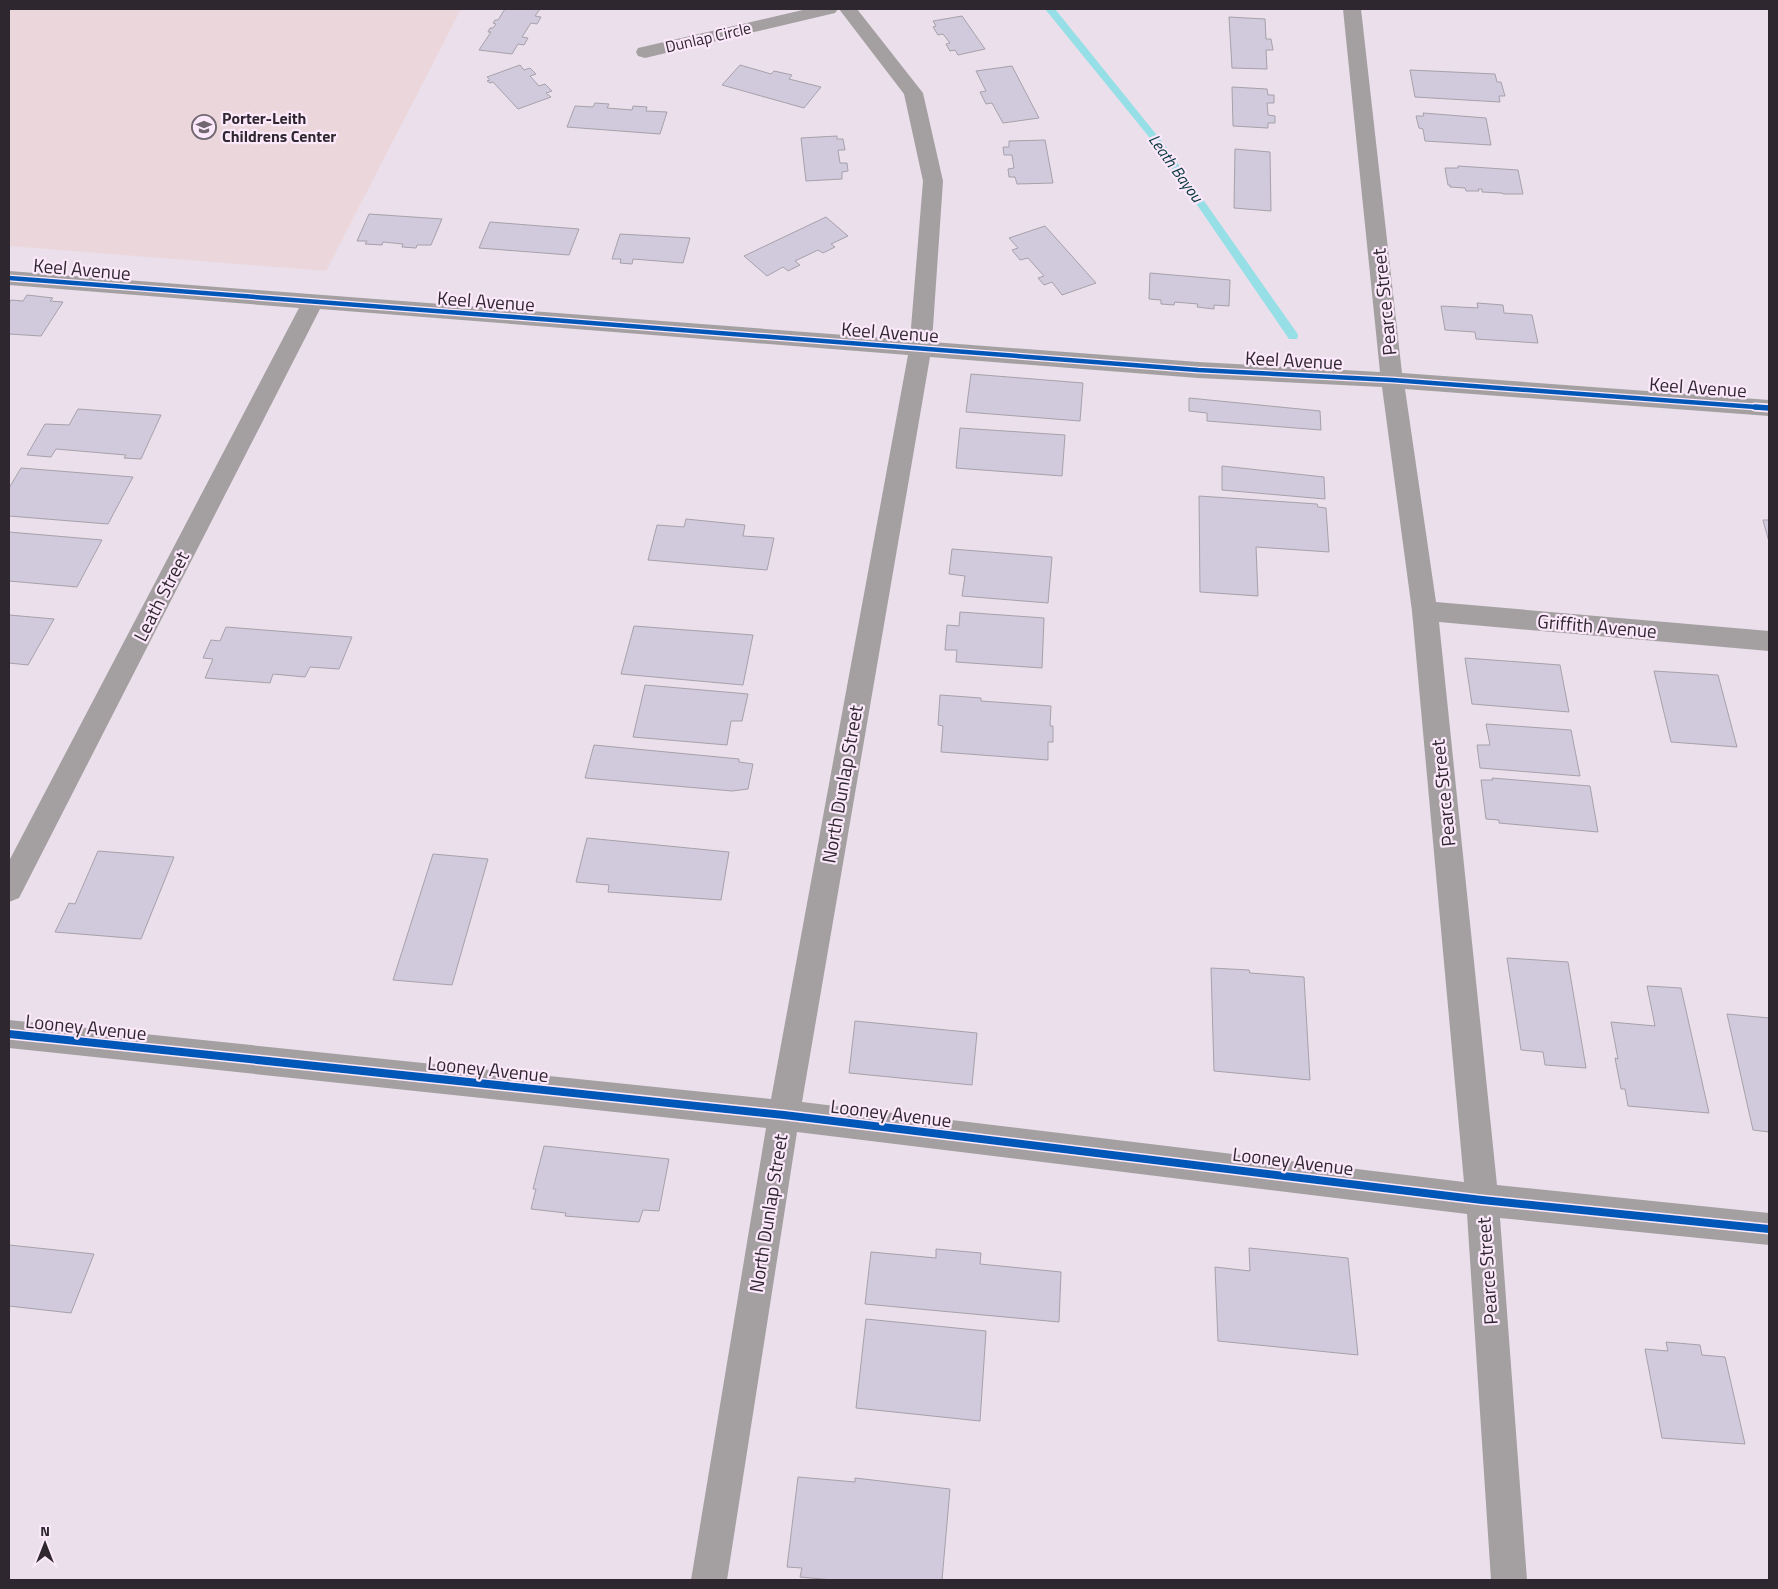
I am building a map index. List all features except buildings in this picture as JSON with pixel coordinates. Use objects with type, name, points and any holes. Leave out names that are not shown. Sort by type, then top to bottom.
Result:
[{"type":"street","name":"Dunlap Circle","points":[[645,52],[829,9]]},
{"type":"street","name":"North Dunlap Street","points":[[709,1580],[784,1115],[920,349],[933,181],[913,93],[848,9]]},
{"type":"street","name":"Pearce Street","points":[[1352,9],[1392,380],[1425,611],[1482,1200],[1509,1580]]},
{"type":"street","name":"Keel Avenue","points":[[9,278],[1198,370],[1392,380],[1769,408]]},
{"type":"street","name":"Leath Street","points":[[9,889],[314,302]]},
{"type":"street","name":"Griffith Avenue","points":[[1425,611],[1769,641]]},
{"type":"street","name":"Looney Avenue","points":[[9,1034],[784,1115],[1482,1200],[1769,1229]]},
{"type":"shaded area","name":"Porter-Leith Childrens Center","points":[[9,9],[461,9],[326,271],[9,246]]},
{"type":"waterway","name":"Leath Bayou","points":[[1050,9],[1161,146],[1293,336]]},
{"type":"cycle path","points":[[9,278],[1198,370],[1392,380],[1769,408]]},
{"type":"cycle path","points":[[9,1034],[784,1115],[1482,1200],[1769,1229]]},
{"type":"place","name":"Porter-Leith Childrens Center","points":[[204,127]]}]
